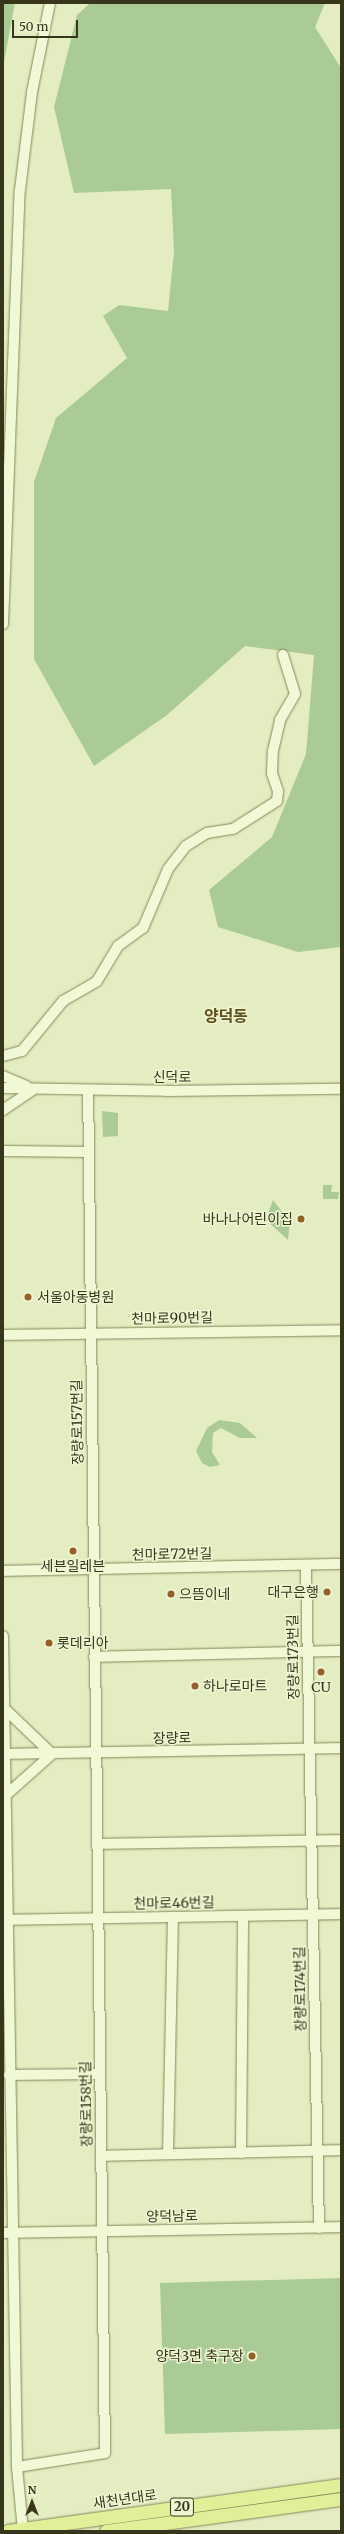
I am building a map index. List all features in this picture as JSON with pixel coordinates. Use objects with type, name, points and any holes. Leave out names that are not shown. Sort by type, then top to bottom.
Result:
[{"type":"main road","name":"새천년대로","points":[[8,2531],[341,2485]]},
{"type":"main road","name":"새천년대로","points":[[106,2531],[341,2499]]},
{"type":"street","points":[[3,624],[8,374],[18,238],[27,123],[50,3]]},
{"type":"street","points":[[3,1056],[22,1051],[63,1001],[97,982],[118,946],[143,928],[168,869],[186,846],[200,836],[233,829],[277,801],[278,791],[272,774],[273,751],[280,720],[295,694],[283,655]]},
{"type":"street","points":[[3,1076],[33,1090]]},
{"type":"street","name":"신덕로","points":[[3,1088],[33,1090],[341,1089]]},
{"type":"street","points":[[3,1110],[33,1090]]},
{"type":"street","name":"장량로157번길","points":[[88,1090],[95,1753]]},
{"type":"street","points":[[3,1151],[88,1152]]},
{"type":"street","name":"천마로90번길","points":[[3,1335],[341,1330]]},
{"type":"street","name":"천마로72번길","points":[[3,1571],[341,1564]]},
{"type":"street","name":"장량로173번길","points":[[306,1565],[308,1749]]},
{"type":"street","points":[[3,1636],[7,2068],[14,2233],[17,2467],[23,2530]]},
{"type":"street","points":[[94,1657],[341,1651]]},
{"type":"street","points":[[4,1709],[52,1754],[4,1795]]},
{"type":"street","name":"장량로","points":[[4,1754],[341,1748]]},
{"type":"street","name":"장량로174번길","points":[[308,1749],[319,2228]]},
{"type":"street","name":"장량로158번길","points":[[17,2467],[105,2454],[95,1753]]},
{"type":"street","points":[[97,1844],[341,1840]]},
{"type":"street","name":"천마로46번길","points":[[5,1920],[341,1914]]},
{"type":"street","points":[[241,2152],[243,1916]]},
{"type":"street","points":[[168,2154],[173,1917]]},
{"type":"street","points":[[7,2068],[100,2074]]},
{"type":"street","points":[[101,2156],[341,2150]]},
{"type":"street","name":"양덕남로","points":[[3,2234],[341,2227]]},
{"type":"green space","points":[[3,3],[15,3],[3,67]]},
{"type":"green space","points":[[90,3],[325,3],[315,27],[341,68],[341,947],[298,952],[218,927],[209,890],[272,837],[306,754],[314,655],[245,646],[167,715],[94,766],[34,659],[34,482],[56,418],[127,358],[103,316],[119,305],[168,311],[174,251],[171,189],[74,193],[54,107],[77,15]]},
{"type":"green space","points":[[102,1111],[118,1113],[118,1136],[103,1137]]},
{"type":"green space","points":[[323,1185],[332,1185],[331,1192],[339,1192],[338,1199],[323,1199]]},
{"type":"green space","points":[[273,1200],[290,1222],[288,1240],[266,1220]]},
{"type":"green space","points":[[219,1420],[240,1423],[257,1438],[240,1438],[221,1428],[213,1433],[212,1452],[220,1465],[210,1467],[202,1463],[196,1451],[207,1428]]},
{"type":"green space","name":"양덕3면 축구장","points":[[341,2278],[341,2429],[165,2434],[160,2283]]},
{"type":"place","name":"바나나어린이집","points":[[301,1219]]},
{"type":"place","name":"서울아동병원","points":[[28,1297]]},
{"type":"place","name":"세븐일레븐","points":[[73,1551]]},
{"type":"place","name":"대구은행","points":[[327,1592]]},
{"type":"place","name":"으뜸이네","points":[[171,1594]]},
{"type":"place","name":"롯데리아","points":[[49,1643]]},
{"type":"place","name":"CU","points":[[321,1672]]},
{"type":"place","name":"하나로마트","points":[[195,1686]]},
{"type":"place","name":"양덕3면 축구장","points":[[252,2356]]},
{"type":"district","name":"양덕동","points":[[226,1016]]}]
